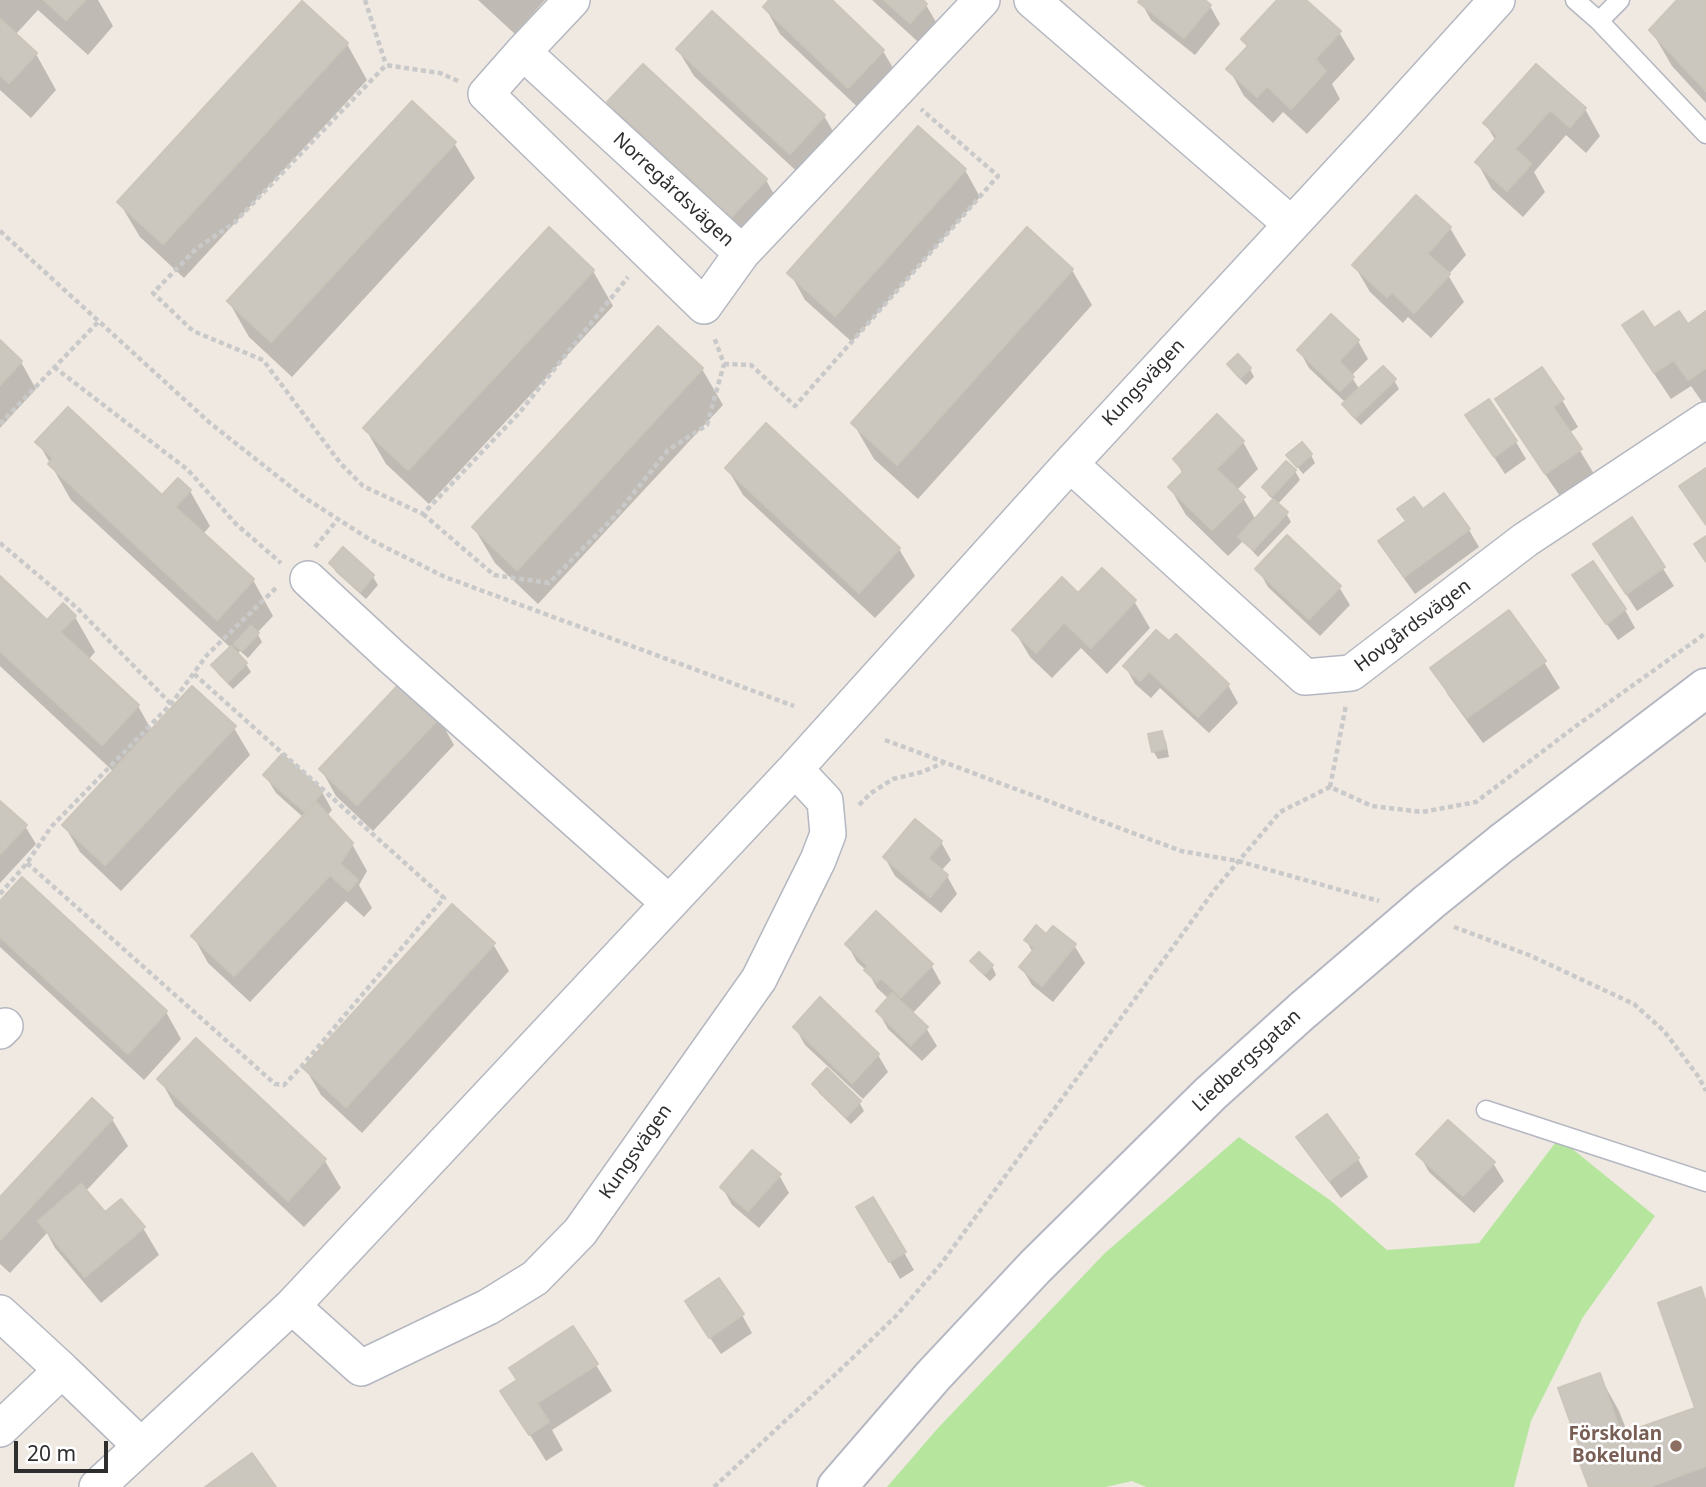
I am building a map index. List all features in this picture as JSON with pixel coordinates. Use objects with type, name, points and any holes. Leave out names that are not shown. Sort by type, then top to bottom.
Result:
[{"type":"street","points":[[572,0],[486,94],[704,306],[742,253]]},
{"type":"street","name":"Norregårdsvägen","points":[[523,52],[742,253],[982,0]]},
{"type":"street","points":[[1032,0],[1291,224]]},
{"type":"street","name":"Kungsvägen","points":[[97,1487],[292,1306],[795,769],[1070,464],[1497,0]]},
{"type":"street","name":"Hovgårdsvägen","points":[[1070,464],[1304,677],[1352,673],[1525,540],[1706,420]]},
{"type":"street","points":[[300,576],[669,903]]},
{"type":"street","name":"Liedbergsgatan","points":[[836,1487],[933,1376],[1035,1267],[1210,1094],[1301,1010],[1502,843],[1706,688]]},
{"type":"street","name":"Kungsvägen","points":[[292,1306],[361,1368],[488,1307],[535,1278],[580,1232],[759,979],[818,860],[828,834],[825,801],[795,769]]},
{"type":"street","points":[[0,1313],[141,1446]]},
{"type":"street","points":[[0,1429],[62,1370]]},
{"type":"lane","points":[[1575,0],[1599,21],[1706,134]]},
{"type":"lane","points":[[1599,21],[1620,0]]},
{"type":"lane","points":[[1486,1110],[1706,1182]]},
{"type":"path","points":[[365,0],[386,65]]},
{"type":"path","points":[[386,65],[440,73],[486,94]]},
{"type":"path","points":[[386,65],[234,223],[197,249],[153,293],[193,331],[263,360],[341,464],[363,486],[423,514],[494,575],[549,583],[616,515],[668,450],[707,425],[724,364],[704,306]]},
{"type":"path","points":[[724,364],[751,365],[795,406],[998,176],[898,88]]},
{"type":"path","points":[[0,230],[210,423],[305,498],[369,539],[445,577],[794,706]]},
{"type":"path","points":[[423,514],[520,412],[648,252]]},
{"type":"path","points":[[0,424],[99,321]]},
{"type":"path","points":[[54,367],[188,470],[236,524],[300,576]]},
{"type":"path","points":[[0,894],[27,863],[51,827],[172,704],[207,655],[300,576],[338,519]]},
{"type":"path","points":[[0,543],[77,608],[172,704]]},
{"type":"path","points":[[1330,786],[1372,806],[1422,812],[1476,802],[1706,633]]},
{"type":"path","points":[[27,863],[275,1084],[284,1085],[301,1067],[444,898],[193,673]]},
{"type":"path","points":[[1330,786],[1352,673]]},
{"type":"path","points":[[885,740],[1181,851],[1237,862],[1380,901]]},
{"type":"path","points":[[828,834],[871,793],[893,779],[944,763]]},
{"type":"path","points":[[714,1487],[896,1316],[941,1264],[1237,862],[1280,812],[1330,786]]},
{"type":"path","points":[[1447,924],[1529,955],[1634,1004],[1664,1031],[1706,1091]]},
{"type":"green space","points":[[1239,1137],[1330,1200],[1387,1250],[1479,1243],[1559,1138],[1655,1216],[1583,1317],[1531,1421],[1514,1487],[1146,1487],[1132,1481],[1106,1487],[887,1487],[938,1428],[1105,1253]]},
{"type":"building","points":[[44,0],[85,0],[66,20]]},
{"type":"building","points":[[769,0],[832,0],[884,50],[848,88],[763,7]]},
{"type":"building","points":[[884,0],[923,0],[927,4],[910,23]]},
{"type":"building","points":[[1205,0],[1211,5],[1184,38],[1138,2]]},
{"type":"building","points":[[1277,0],[1306,0],[1341,31],[1315,59],[1326,71],[1291,109],[1267,86],[1257,97],[1226,69],[1248,46],[1241,39]]},
{"type":"building","points":[[1677,0],[1706,0],[1706,91],[1649,30]]},
{"type":"building","points":[[302,1],[348,43],[163,244],[117,202]]},
{"type":"building","points":[[712,11],[825,115],[790,154],[676,49]]},
{"type":"building","points":[[0,19],[37,53],[9,83],[0,75]]},
{"type":"building","points":[[643,64],[767,179],[731,217],[607,102]]},
{"type":"building","points":[[1536,64],[1586,108],[1570,127],[1550,110],[1515,149],[1531,164],[1507,191],[1475,162],[1498,136],[1483,123]]},
{"type":"building","points":[[412,101],[456,142],[271,342],[227,301]]},
{"type":"building","points":[[918,126],[966,169],[835,316],[787,273]]},
{"type":"building","points":[[1416,195],[1451,227],[1427,254],[1450,274],[1414,313],[1392,292],[1387,297],[1352,265]]},
{"type":"building","points":[[549,227],[594,270],[408,470],[363,428]]},
{"type":"building","points":[[1027,227],[1073,269],[897,465],[851,423]]},
{"type":"building","points":[[1643,311],[1654,328],[1679,311],[1688,324],[1706,311],[1706,368],[1688,380],[1674,360],[1654,373],[1622,325]]},
{"type":"building","points":[[1331,314],[1359,340],[1339,361],[1354,377],[1340,391],[1297,350]]},
{"type":"building","points":[[658,326],[703,368],[517,570],[472,527]]},
{"type":"building","points":[[0,340],[22,361],[0,385]]},
{"type":"building","points":[[1238,354],[1251,368],[1240,378],[1227,364]]},
{"type":"building","points":[[1383,366],[1396,379],[1355,418],[1342,404]]},
{"type":"building","points":[[1542,367],[1564,399],[1553,407],[1582,449],[1545,474],[1495,399]]},
{"type":"building","points":[[1489,399],[1517,441],[1494,457],[1465,415]]},
{"type":"building","points":[[68,407],[162,495],[178,478],[191,490],[175,507],[254,579],[217,620],[48,464],[53,458],[35,442]]},
{"type":"building","points":[[1217,414],[1244,441],[1216,469],[1245,497],[1212,530],[1168,487],[1184,471],[1173,459]]},
{"type":"building","points":[[766,423],[900,548],[859,593],[725,468]]},
{"type":"building","points":[[1302,442],[1312,454],[1297,467],[1286,455]]},
{"type":"building","points":[[1286,461],[1296,470],[1272,496],[1262,487]]},
{"type":"building","points":[[1706,468],[1706,525],[1679,486]]},
{"type":"building","points":[[1444,493],[1470,529],[1404,577],[1378,541],[1406,521],[1397,509],[1414,497],[1423,509]]},
{"type":"building","points":[[1273,499],[1288,512],[1253,550],[1238,537]]},
{"type":"building","points":[[1632,517],[1665,567],[1626,594],[1593,544]]},
{"type":"building","points":[[1287,535],[1341,586],[1309,619],[1255,569]]},
{"type":"building","points":[[1706,536],[1706,562],[1694,544]]},
{"type":"building","points":[[343,547],[374,575],[360,592],[329,563]]},
{"type":"building","points":[[1593,561],[1626,609],[1606,624],[1572,575]]},
{"type":"building","points":[[1102,568],[1136,600],[1091,648],[1064,622],[1036,653],[1012,630],[1062,577],[1078,593]]},
{"type":"building","points":[[0,576],[47,620],[63,603],[76,616],[60,632],[139,705],[102,745],[0,651]]},
{"type":"building","points":[[1509,610],[1546,661],[1467,718],[1430,668]]},
{"type":"building","points":[[251,626],[259,633],[242,651],[234,644]]},
{"type":"building","points":[[1156,630],[1169,641],[1176,634],[1229,684],[1198,717],[1149,671],[1140,681],[1123,666]]},
{"type":"building","points":[[231,646],[247,663],[228,682],[211,665]]},
{"type":"building","points":[[402,681],[440,717],[357,805],[319,769]]},
{"type":"building","points":[[192,686],[236,726],[105,865],[62,825]]},
{"type":"building","points":[[1162,731],[1166,748],[1152,752],[1148,734]]},
{"type":"building","points":[[282,754],[323,791],[305,812],[263,775]]},
{"type":"building","points":[[0,801],[27,825],[0,854]]},
{"type":"building","points":[[316,802],[353,843],[340,864],[358,880],[348,891],[330,875],[234,976],[191,936]]},
{"type":"building","points":[[915,819],[942,841],[928,858],[948,875],[930,897],[883,857]]},
{"type":"building","points":[[22,877],[167,1011],[128,1054],[0,937],[0,901]]},
{"type":"building","points":[[452,904],[495,943],[346,1107],[303,1068]]},
{"type":"building","points":[[876,911],[933,964],[901,997],[881,978],[877,982],[864,970],[868,966],[845,944]]},
{"type":"building","points":[[1036,925],[1046,934],[1053,926],[1076,944],[1042,986],[1019,967],[1035,948],[1024,940]]},
{"type":"building","points":[[979,952],[993,965],[984,974],[970,961]]},
{"type":"building","points":[[892,993],[928,1027],[911,1045],[876,1011]]},
{"type":"building","points":[[820,997],[879,1054],[852,1083],[793,1027]]},
{"type":"building","points":[[196,1038],[326,1159],[288,1201],[157,1079]]},
{"type":"building","points":[[827,1068],[861,1101],[846,1117],[812,1084]]},
{"type":"building","points":[[92,1098],[113,1118],[0,1240],[0,1197]]},
{"type":"building","points":[[1327,1114],[1359,1158],[1329,1181],[1296,1137]]},
{"type":"building","points":[[1448,1120],[1495,1162],[1463,1196],[1416,1154]]},
{"type":"building","points":[[752,1150],[781,1174],[748,1211],[720,1187]]},
{"type":"building","points":[[81,1184],[105,1212],[121,1199],[145,1227],[85,1277],[38,1221]]},
{"type":"building","points":[[873,1197],[906,1252],[889,1262],[856,1207]]},
{"type":"building","points":[[719,1278],[744,1314],[709,1338],[685,1301]]},
{"type":"building","points":[[1701,1287],[1706,1303],[1706,1466],[1649,1487],[1589,1487],[1575,1451],[1580,1449],[1558,1388],[1600,1373],[1621,1434],[1695,1408],[1658,1303]]},
{"type":"building","points":[[573,1326],[598,1364],[537,1403],[549,1422],[529,1435],[500,1391],[517,1380],[509,1368]]},
{"type":"building","points":[[252,1453],[276,1487],[205,1487]]},
{"type":"place","name":"Förskolan Bokelund","points":[[1676,1446]]}]
